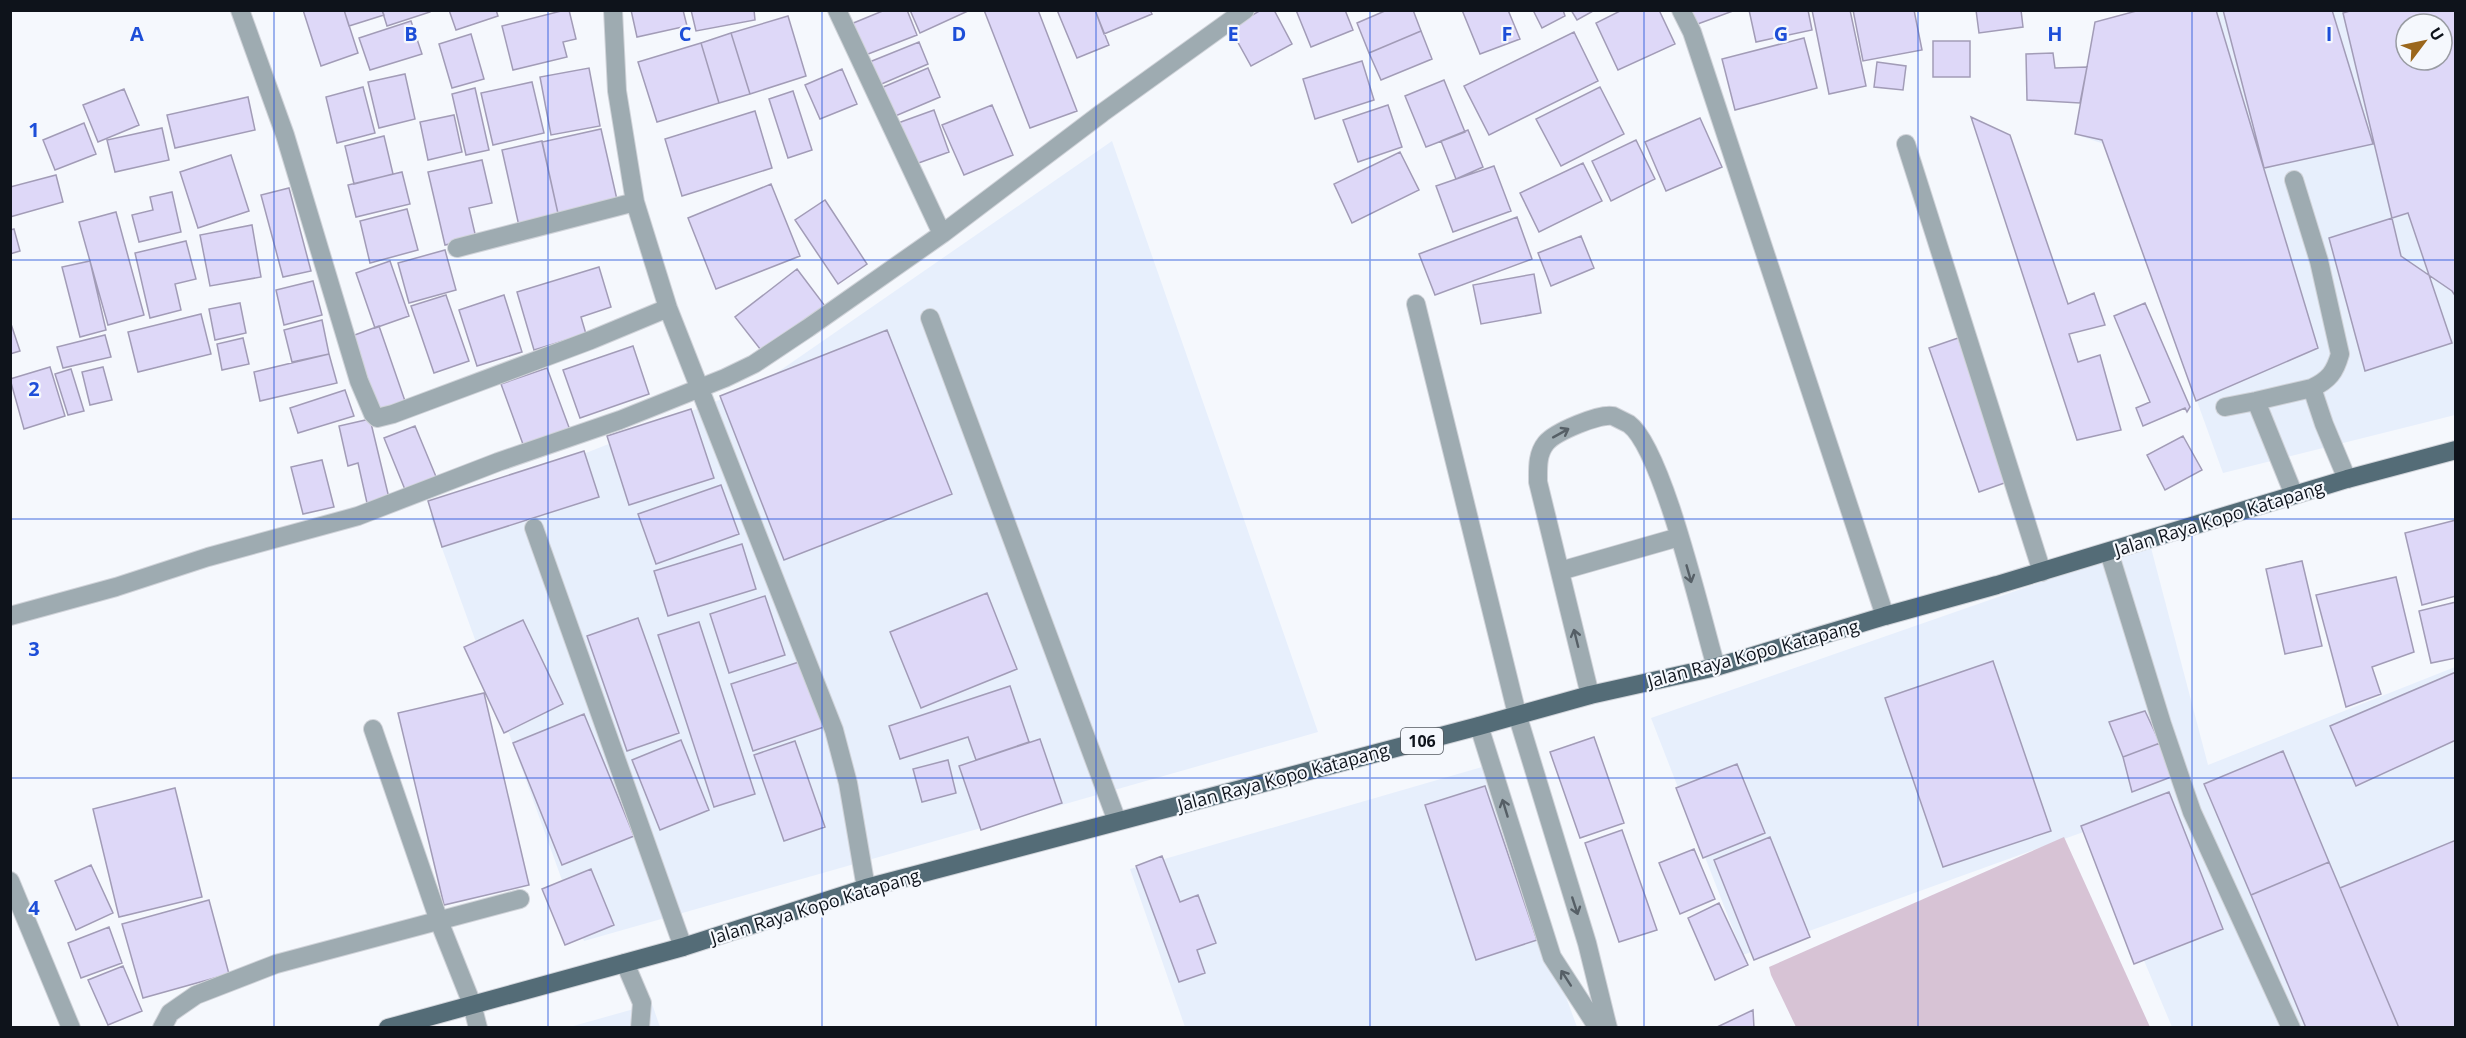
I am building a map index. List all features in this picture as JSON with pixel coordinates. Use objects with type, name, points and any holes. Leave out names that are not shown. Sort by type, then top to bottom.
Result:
[{"type":"main road","name":"Jalan Raya Kopo Katapang","points":[[388,1028],[683,947],[866,888],[1590,695],[1716,667],[2042,572],[2347,479],[2456,450]]},
{"type":"street","points":[[240,10],[285,135],[359,381],[373,414],[377,418],[591,340],[668,308]]},
{"type":"street","points":[[613,10],[617,91],[635,202],[668,308],[834,730],[848,783],[866,888]]},
{"type":"street","points":[[837,10],[942,234]]},
{"type":"street","points":[[10,616],[116,587],[208,557],[358,516],[498,462],[620,420],[754,364],[942,234],[1102,113],[1245,10]]},
{"type":"street","points":[[1682,10],[1692,32],[1885,616]]},
{"type":"street","points":[[1906,144],[2042,572]]},
{"type":"street","points":[[2225,406],[2256,402],[2312,388],[2327,380],[2337,367],[2340,354],[2319,261],[2294,180]]},
{"type":"street","points":[[457,248],[635,202]]},
{"type":"street","points":[[1416,304],[1517,714],[1587,943],[1608,1028]]},
{"type":"street","points":[[930,318],[1117,821]]},
{"type":"street","points":[[2312,388],[2347,479]]},
{"type":"street","points":[[2256,402],[2294,495]]},
{"type":"street","points":[[1590,695],[1538,482],[1538,458],[1547,441],[1580,423],[1611,416],[1630,425],[1648,448],[1666,493],[1716,667]]},
{"type":"street","points":[[534,528],[683,947]]},
{"type":"street","points":[[1560,571],[1679,537]]},
{"type":"street","points":[[2109,552],[2162,724],[2192,812],[2291,1028]]},
{"type":"street","points":[[1479,726],[1552,957],[1598,1028]]},
{"type":"street","points":[[373,729],[438,921],[472,1004],[478,1028]]},
{"type":"street","points":[[10,881],[71,1028]]},
{"type":"street","points":[[162,1028],[170,1014],[196,995],[276,964],[520,900]]},
{"type":"street","points":[[625,963],[642,1003],[640,1028]]},
{"type":"shaded area","points":[[2128,11],[2455,11],[2455,415],[2223,473],[2104,144],[2080,136],[2113,38]]},
{"type":"shaded area","points":[[1112,141],[1318,732],[584,941],[430,515],[762,383]]},
{"type":"shaded area","points":[[2150,544],[2208,765],[2455,667],[2455,1027],[2172,1027],[2089,830],[1743,955],[1651,718]]},
{"type":"shaded area","points":[[1482,767],[1577,1027],[1185,1027],[1130,869]]},
{"type":"shaded area","points":[[2064,837],[2150,1027],[1796,1027],[1769,967]]},
{"type":"shaded area","points":[[652,1004],[660,1027],[566,1028]]},
{"type":"building","points":[[303,10],[344,10],[358,53],[321,66]]},
{"type":"building","points":[[344,10],[382,10],[384,15],[349,26]]},
{"type":"building","points":[[382,10],[430,10],[430,12],[387,26]]},
{"type":"building","points":[[449,10],[496,10],[498,16],[456,30]]},
{"type":"building","points":[[569,10],[576,39],[563,42],[567,57],[513,70],[502,26]]},
{"type":"building","points":[[631,10],[683,10],[687,26],[637,37]]},
{"type":"building","points":[[691,10],[754,10],[755,20],[696,31]]},
{"type":"building","points":[[885,10],[907,10],[917,35],[863,56],[851,24]]},
{"type":"building","points":[[910,10],[968,10],[968,11],[920,33]]},
{"type":"building","points":[[984,10],[1038,10],[1077,111],[1030,128]]},
{"type":"building","points":[[1057,10],[1095,10],[1109,45],[1077,58]]},
{"type":"building","points":[[1095,10],[1150,10],[1152,14],[1104,34]]},
{"type":"building","points":[[1261,10],[1274,10],[1292,44],[1251,66],[1230,28]]},
{"type":"building","points":[[1296,10],[1345,10],[1353,30],[1311,47]]},
{"type":"building","points":[[1387,10],[1413,10],[1421,31],[1369,53],[1357,23]]},
{"type":"building","points":[[1462,10],[1508,10],[1520,39],[1480,54]]},
{"type":"building","points":[[1533,10],[1563,10],[1565,16],[1542,28]]},
{"type":"building","points":[[1571,10],[1595,10],[1577,20]]},
{"type":"building","points":[[1622,10],[1659,10],[1675,44],[1618,70],[1596,23]]},
{"type":"building","points":[[1689,10],[1733,10],[1733,11],[1695,25]]},
{"type":"building","points":[[1749,10],[1808,10],[1812,30],[1756,42]]},
{"type":"building","points":[[1812,10],[1850,10],[1866,86],[1829,94]]},
{"type":"building","points":[[1853,10],[1914,10],[1922,50],[1863,61]]},
{"type":"building","points":[[1976,10],[2021,10],[2023,27],[1979,33]]},
{"type":"building","points":[[2140,10],[2216,10],[2318,348],[2196,401],[2102,140],[2075,134],[2095,22]]},
{"type":"building","points":[[2223,10],[2332,10],[2373,144],[2264,168]]},
{"type":"building","points":[[2353,10],[2456,10],[2456,297],[2452,291],[2401,256],[2343,13]]},
{"type":"building","points":[[788,16],[806,76],[750,94],[731,33]]},
{"type":"building","points":[[411,21],[422,54],[370,70],[359,38]]},
{"type":"building","points":[[1421,31],[1432,59],[1381,80],[1369,53]]},
{"type":"building","points":[[1574,32],[1598,81],[1489,135],[1464,86]]},
{"type":"building","points":[[731,33],[750,94],[719,103],[701,43]]},
{"type":"building","points":[[471,34],[484,79],[452,88],[439,44]]},
{"type":"building","points":[[1804,38],[1817,88],[1735,110],[1722,59]]},
{"type":"building","points":[[1933,41],[1970,41],[1970,77],[1933,77]]},
{"type":"building","points":[[919,42],[928,64],[877,86],[867,63]]},
{"type":"building","points":[[701,43],[719,103],[657,122],[638,62]]},
{"type":"building","points":[[2053,53],[2055,68],[2087,67],[2080,103],[2027,100],[2026,54]]},
{"type":"building","points":[[1362,61],[1374,100],[1315,119],[1303,79]]},
{"type":"building","points":[[1877,62],[1906,66],[1903,90],[1874,87]]},
{"type":"building","points":[[589,68],[600,126],[551,135],[540,77]]},
{"type":"building","points":[[928,68],[940,97],[893,117],[881,88]]},
{"type":"building","points":[[842,69],[857,104],[820,119],[805,85]]},
{"type":"building","points":[[405,74],[415,119],[379,128],[368,82]]},
{"type":"building","points":[[1444,80],[1465,132],[1426,147],[1405,96]]},
{"type":"building","points":[[532,82],[544,133],[493,145],[481,93]]},
{"type":"building","points":[[363,87],[375,133],[337,143],[326,97]]},
{"type":"building","points":[[1600,87],[1624,134],[1561,166],[1536,119]]},
{"type":"building","points":[[475,88],[489,150],[466,155],[452,94]]},
{"type":"building","points":[[124,89],[139,125],[98,142],[83,105]]},
{"type":"building","points":[[793,91],[812,150],[788,158],[769,99]]},
{"type":"building","points":[[248,97],[255,130],[175,148],[167,115]]},
{"type":"building","points":[[992,105],[1013,155],[964,175],[942,125]]},
{"type":"building","points":[[1388,105],[1402,147],[1358,162],[1343,120]]},
{"type":"building","points":[[934,110],[949,152],[913,165],[898,123]]},
{"type":"building","points":[[755,111],[772,168],[682,196],[665,139]]},
{"type":"building","points":[[454,115],[462,152],[428,160],[420,122]]},
{"type":"building","points":[[1971,117],[2010,135],[2068,304],[2094,293],[2105,325],[2069,334],[2078,362],[2100,355],[2121,430],[2077,440]]},
{"type":"building","points":[[1700,118],[1722,167],[1666,191],[1645,142]]},
{"type":"building","points":[[84,123],[96,154],[55,170],[43,140]]},
{"type":"building","points":[[162,128],[169,160],[115,172],[107,140]]},
{"type":"building","points":[[601,129],[618,204],[559,218],[542,142]]},
{"type":"building","points":[[1468,130],[1483,167],[1456,179],[1441,141]]},
{"type":"building","points":[[384,136],[393,174],[354,184],[345,146]]},
{"type":"building","points":[[1636,140],[1655,179],[1611,201],[1592,161]]},
{"type":"building","points":[[542,141],[559,218],[519,226],[502,150]]},
{"type":"building","points":[[1400,152],[1419,190],[1352,223],[1334,184]]},
{"type":"building","points":[[231,155],[249,211],[198,228],[180,172]]},
{"type":"building","points":[[482,160],[492,203],[469,208],[476,238],[445,245],[428,172]]},
{"type":"building","points":[[1583,163],[1602,201],[1539,232],[1520,193]]},
{"type":"building","points":[[1494,166],[1511,211],[1453,232],[1436,186]]},
{"type":"building","points":[[402,172],[410,204],[356,217],[348,185]]},
{"type":"building","points":[[56,175],[63,202],[10,217],[10,187]]},
{"type":"building","points":[[771,184],[800,256],[716,289],[688,218]]},
{"type":"building","points":[[289,188],[311,271],[283,277],[261,195]]},
{"type":"building","points":[[172,192],[181,232],[139,242],[132,215],[153,210],[150,197]]},
{"type":"building","points":[[825,200],[867,264],[838,284],[795,220]]},
{"type":"building","points":[[407,209],[418,250],[370,263],[360,221]]},
{"type":"building","points":[[116,212],[144,315],[108,325],[79,222]]},
{"type":"building","points":[[2408,213],[2452,343],[2365,371],[2329,238]]},
{"type":"building","points":[[1517,217],[1532,259],[1435,295],[1419,254]]},
{"type":"building","points":[[252,225],[261,277],[210,286],[200,235]]},
{"type":"building","points":[[14,229],[20,251],[10,254],[10,230]]},
{"type":"building","points":[[1581,236],[1594,268],[1551,286],[1538,253]]},
{"type":"building","points":[[186,241],[196,279],[175,284],[181,310],[150,318],[135,253]]},
{"type":"building","points":[[445,250],[456,290],[409,303],[398,263]]},
{"type":"building","points":[[90,261],[106,330],[80,337],[62,267]]},
{"type":"building","points":[[390,261],[409,316],[375,328],[356,273]]},
{"type":"building","points":[[599,267],[611,307],[581,317],[586,334],[534,350],[517,292]]},
{"type":"building","points":[[797,269],[825,306],[764,354],[735,317]]},
{"type":"building","points":[[1534,274],[1541,313],[1481,324],[1473,285]]},
{"type":"building","points":[[313,281],[322,315],[284,325],[276,290]]},
{"type":"building","points":[[446,295],[469,361],[434,373],[411,306]]},
{"type":"building","points":[[504,295],[522,352],[477,366],[459,310]]},
{"type":"building","points":[[240,303],[246,333],[215,340],[209,309]]},
{"type":"building","points":[[2145,303],[2190,407],[2187,412],[2185,408],[2143,426],[2136,408],[2150,402],[2114,316]]},
{"type":"building","points":[[201,314],[211,354],[138,372],[128,332]]},
{"type":"building","points":[[322,320],[329,354],[292,362],[284,330]]},
{"type":"building","points":[[10,321],[20,351],[10,354]]},
{"type":"building","points":[[379,326],[405,401],[379,410],[352,336]]},
{"type":"building","points":[[887,330],[952,494],[784,560],[720,396]]},
{"type":"building","points":[[105,335],[111,357],[63,368],[57,347]]},
{"type":"building","points":[[1961,337],[2010,481],[1979,492],[1929,348]]},
{"type":"building","points":[[243,338],[249,364],[222,370],[217,344]]},
{"type":"building","points":[[633,346],[649,394],[580,418],[563,370]]},
{"type":"building","points":[[329,354],[337,383],[260,401],[254,372]]},
{"type":"building","points":[[50,367],[65,416],[24,429],[10,379]]},
{"type":"building","points":[[103,367],[112,400],[90,405],[82,372]]},
{"type":"building","points":[[547,368],[570,430],[524,447],[501,384]]},
{"type":"building","points":[[71,369],[84,411],[68,415],[55,374]]},
{"type":"building","points":[[345,390],[354,416],[298,433],[290,408]]},
{"type":"building","points":[[691,409],[714,478],[629,505],[607,436]]},
{"type":"building","points":[[370,419],[389,498],[367,503],[358,463],[348,466],[339,426]]},
{"type":"building","points":[[415,426],[437,479],[406,492],[384,438]]},
{"type":"building","points":[[2183,436],[2202,470],[2165,490],[2147,455]]},
{"type":"building","points":[[584,451],[599,497],[442,547],[428,501]]},
{"type":"building","points":[[322,460],[334,507],[303,514],[291,467]]},
{"type":"building","points":[[721,485],[739,534],[656,564],[638,514]]},
{"type":"building","points":[[2456,520],[2456,596],[2422,605],[2405,533]]},
{"type":"building","points":[[742,544],[756,589],[668,616],[654,571]]},
{"type":"building","points":[[2302,561],[2322,646],[2285,654],[2266,569]]},
{"type":"building","points":[[2396,577],[2414,652],[2372,667],[2381,694],[2346,707],[2316,595]]},
{"type":"building","points":[[987,593],[1017,669],[921,708],[890,632]]},
{"type":"building","points":[[765,596],[785,655],[729,673],[710,614]]},
{"type":"building","points":[[2456,602],[2456,658],[2431,663],[2419,611]]},
{"type":"building","points":[[638,618],[679,733],[627,751],[587,636]]},
{"type":"building","points":[[523,620],[563,704],[504,733],[464,647]]},
{"type":"building","points":[[699,622],[755,794],[714,807],[658,635]]},
{"type":"building","points":[[802,661],[824,727],[753,751],[731,684]]},
{"type":"building","points":[[1993,661],[2051,831],[1943,867],[1885,698]]},
{"type":"building","points":[[2456,672],[2456,740],[2356,786],[2330,726]]},
{"type":"building","points":[[1010,686],[1029,742],[976,760],[968,737],[900,759],[889,726]]},
{"type":"building","points":[[484,693],[529,885],[444,905],[398,713]]},
{"type":"building","points":[[2145,711],[2160,743],[2123,757],[2109,722]]},
{"type":"building","points":[[584,714],[634,836],[562,865],[513,743]]},
{"type":"building","points":[[1594,737],[1624,823],[1580,838],[1550,752]]},
{"type":"building","points":[[1040,739],[1062,803],[981,830],[959,766]]},
{"type":"building","points":[[681,740],[709,810],[660,830],[632,760]]},
{"type":"building","points":[[795,741],[825,827],[784,841],[754,755]]},
{"type":"building","points":[[2160,743],[2171,777],[2132,792],[2123,757]]},
{"type":"building","points":[[2283,751],[2329,862],[2251,895],[2204,784]]},
{"type":"building","points":[[948,760],[956,793],[922,802],[913,769]]},
{"type":"building","points":[[1737,764],[1765,833],[1703,858],[1676,788]]},
{"type":"building","points":[[1485,786],[1537,940],[1476,960],[1425,805]]},
{"type":"building","points":[[175,788],[202,897],[119,917],[93,809]]},
{"type":"building","points":[[2169,792],[2223,929],[2134,964],[2081,826]]},
{"type":"building","points":[[1622,830],[1657,930],[1619,942],[1585,843]]},
{"type":"building","points":[[1770,837],[1810,937],[1754,960],[1714,860]]},
{"type":"building","points":[[2456,840],[2456,1028],[2399,1028],[2340,888]]},
{"type":"building","points":[[1694,849],[1715,899],[1680,914],[1659,863]]},
{"type":"building","points":[[1162,856],[1180,902],[1198,895],[1216,943],[1197,950],[1205,973],[1179,982],[1136,866]]},
{"type":"building","points":[[2329,862],[2399,1028],[2306,1028],[2251,895]]},
{"type":"building","points":[[91,865],[113,913],[76,930],[55,881]]},
{"type":"building","points":[[591,869],[614,925],[565,945],[542,889]]},
{"type":"building","points":[[209,900],[229,974],[143,998],[122,924]]},
{"type":"building","points":[[1719,903],[1748,965],[1715,980],[1688,918]]},
{"type":"building","points":[[109,927],[122,963],[81,978],[68,943]]},
{"type":"building","points":[[123,966],[142,1011],[108,1025],[88,980]]},
{"type":"building","points":[[1753,1010],[1754,1028],[1715,1028]]}]
